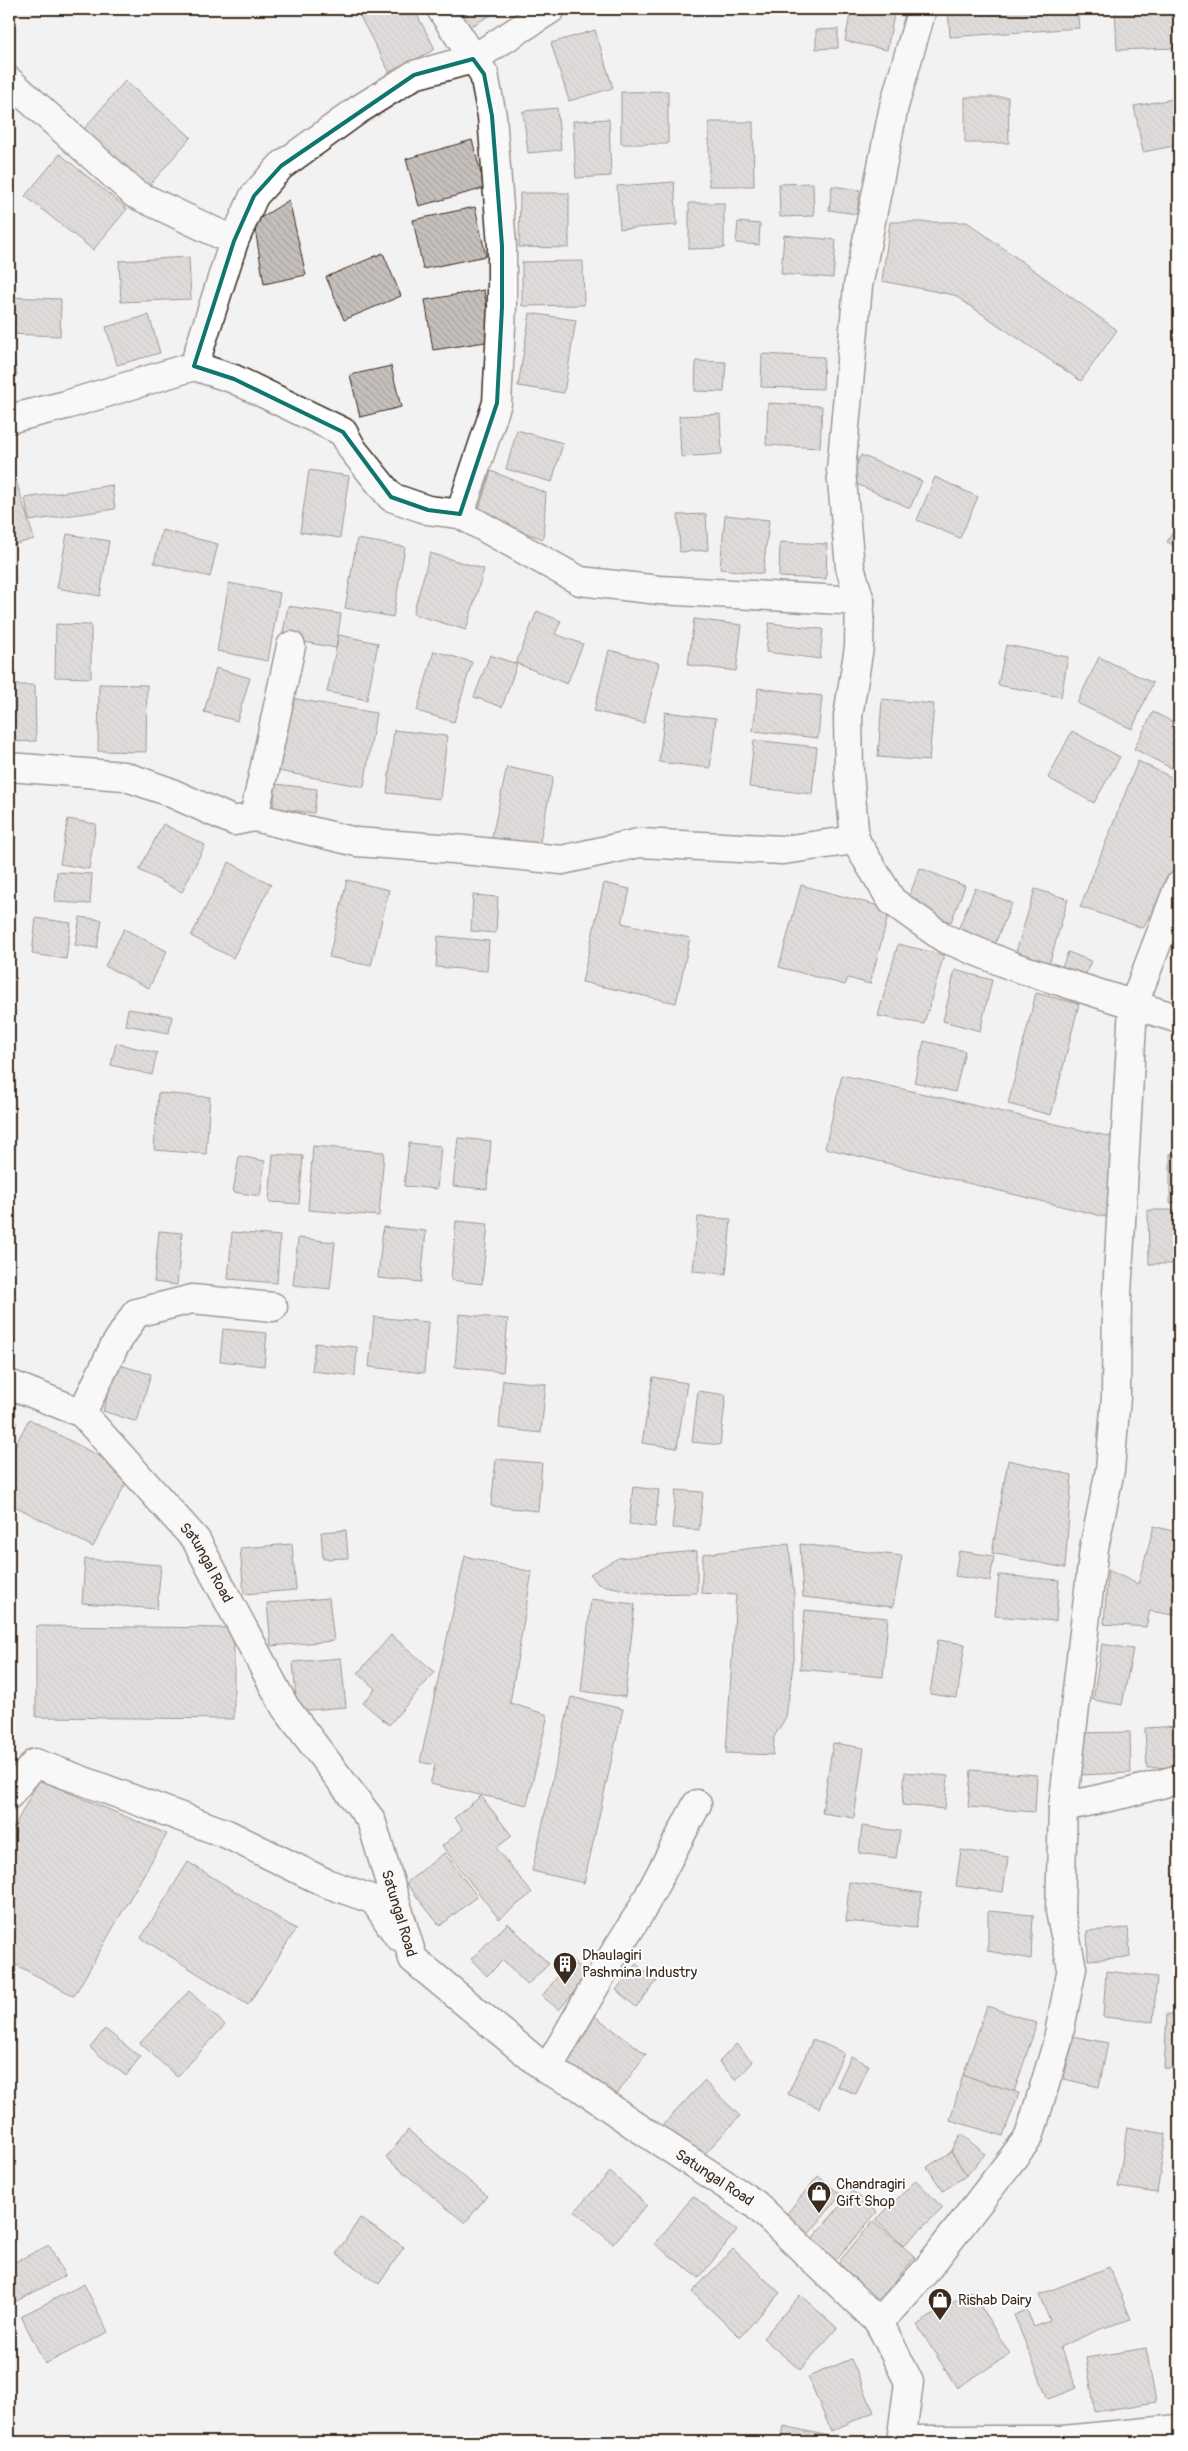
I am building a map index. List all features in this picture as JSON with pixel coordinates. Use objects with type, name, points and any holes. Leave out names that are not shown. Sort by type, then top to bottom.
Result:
[{"type":"street","points":[[441,9],[484,74],[492,116],[502,237],[502,307],[497,403],[460,514]]},
{"type":"street","points":[[194,366],[234,241],[254,196],[281,166],[358,110],[414,75],[473,59],[551,9]]},
{"type":"street","points":[[922,9],[894,106],[858,286],[841,470],[850,567],[860,601],[859,647],[848,716],[849,773],[855,840],[892,901],[944,938],[1012,966],[1133,1006],[1179,1019]]},
{"type":"street","points":[[9,81],[135,194],[234,241]]},
{"type":"street","points":[[9,419],[66,405],[194,366],[234,379],[343,432],[353,450],[390,497],[428,510],[460,514],[580,581],[659,590],[860,601]]},
{"type":"street","points":[[254,816],[291,646]]},
{"type":"street","points":[[9,767],[124,776],[166,790],[234,821],[254,816],[356,842],[562,860],[639,843],[783,850],[855,840]]},
{"type":"street","points":[[878,2322],[924,2273],[1028,2137],[1057,2044],[1072,1968],[1060,1911],[1063,1807],[1094,1548],[1111,1460],[1116,1398],[1117,1294],[1133,1006],[1179,886]]},
{"type":"street","points":[[82,1413],[114,1347],[136,1313],[192,1299],[273,1307]]},
{"type":"street","name":"Satungal Road","points":[[9,1384],[82,1413],[196,1540],[285,1707],[371,1820],[413,1959],[547,2070],[579,2086],[755,2204],[878,2322],[909,2382],[901,2441]]},
{"type":"street","points":[[9,1795],[36,1763],[227,1834],[326,1883],[374,1900],[413,1959]]},
{"type":"street","points":[[1063,1807],[1127,1794],[1179,1779]]},
{"type":"street","points":[[547,2070],[607,1964],[641,1911],[697,1804]]},
{"type":"street","points":[[901,2441],[1063,2440],[1179,2429]]},
{"type":"highlighted area","points":[[473,59],[484,74],[492,116],[502,246],[502,307],[497,403],[460,514],[428,510],[391,497],[343,432],[234,379],[194,366],[234,241],[254,196],[281,166],[414,75]]},
{"type":"building","points":[[356,9],[414,9],[435,49],[390,73]]},
{"type":"building","points":[[460,9],[502,9],[469,27]]},
{"type":"building","points":[[851,9],[895,9],[887,50],[845,41]]},
{"type":"building","points":[[948,9],[1077,9],[1079,28],[950,37]]},
{"type":"building","points":[[1115,9],[1173,9],[1175,48],[1117,50]]},
{"type":"building","points":[[838,29],[838,48],[816,49],[816,30]]},
{"type":"building","points":[[595,30],[613,88],[569,101],[551,43]]},
{"type":"building","points":[[125,81],[191,137],[149,186],[83,130]]},
{"type":"building","points":[[668,91],[668,144],[621,144],[621,92]]},
{"type":"building","points":[[965,97],[1008,97],[1009,143],[965,143]]},
{"type":"building","points":[[1179,98],[1179,145],[1143,152],[1134,106]]},
{"type":"building","points":[[557,108],[561,150],[528,153],[523,111]]},
{"type":"building","points":[[609,119],[611,176],[576,178],[573,121]]},
{"type":"building","points":[[709,122],[753,122],[754,186],[709,186]]},
{"type":"building","points":[[472,140],[485,188],[419,206],[406,159]]},
{"type":"building","points":[[60,154],[127,209],[93,250],[25,196]]},
{"type":"building","points":[[674,182],[677,225],[620,229],[617,186]]},
{"type":"building","points":[[813,183],[814,216],[780,217],[779,184]]},
{"type":"building","points":[[832,186],[860,190],[857,214],[829,210]]},
{"type":"building","points":[[520,193],[569,193],[569,248],[519,247]]},
{"type":"building","points":[[289,200],[306,275],[264,284],[254,222]]},
{"type":"building","points":[[689,203],[724,203],[724,248],[689,249]]},
{"type":"building","points":[[475,207],[486,256],[423,269],[413,220]]},
{"type":"building","points":[[738,222],[760,224],[759,245],[736,243]]},
{"type":"building","points":[[890,222],[967,222],[1117,330],[1081,381],[954,295],[882,281]]},
{"type":"building","points":[[784,235],[836,240],[833,278],[781,274]]},
{"type":"building","points":[[383,253],[401,296],[344,320],[326,277]]},
{"type":"building","points":[[189,257],[191,299],[121,302],[119,261]]},
{"type":"building","points":[[583,261],[584,305],[522,306],[522,262]]},
{"type":"building","points":[[484,290],[492,341],[433,350],[425,300]]},
{"type":"building","points":[[9,297],[61,299],[60,336],[9,334]]},
{"type":"building","points":[[530,313],[576,320],[564,393],[518,386]]},
{"type":"building","points":[[149,315],[160,353],[117,365],[106,327]]},
{"type":"building","points":[[1179,329],[1179,375],[1173,330]]},
{"type":"building","points":[[9,336],[17,375],[9,376]]},
{"type":"building","points":[[762,354],[824,357],[823,389],[761,387]]},
{"type":"building","points":[[696,361],[726,362],[724,392],[695,391]]},
{"type":"building","points":[[391,366],[401,407],[360,417],[350,375]]},
{"type":"building","points":[[768,403],[822,406],[820,448],[766,445]]},
{"type":"building","points":[[720,414],[722,454],[681,457],[679,416]]},
{"type":"building","points":[[517,430],[563,443],[552,482],[506,469]]},
{"type":"building","points":[[861,455],[922,481],[910,508],[850,481]]},
{"type":"building","points":[[309,470],[349,476],[340,538],[300,532]]},
{"type":"building","points":[[491,471],[546,493],[543,539],[477,515]]},
{"type":"building","points":[[15,477],[34,539],[9,546],[9,479]]},
{"type":"building","points":[[935,477],[978,497],[960,538],[917,520]]},
{"type":"building","points":[[112,485],[115,509],[29,521],[25,498]]},
{"type":"building","points":[[706,514],[708,550],[680,552],[678,515]]},
{"type":"building","points":[[725,515],[769,520],[763,574],[720,569]]},
{"type":"building","points":[[1179,521],[1179,548],[1167,542]]},
{"type":"building","points":[[162,530],[218,544],[210,577],[154,563]]},
{"type":"building","points":[[67,534],[109,541],[100,596],[57,588]]},
{"type":"building","points":[[357,539],[405,547],[393,617],[345,608]]},
{"type":"building","points":[[780,542],[827,544],[826,579],[779,577]]},
{"type":"building","points":[[430,553],[484,569],[466,630],[413,614]]},
{"type":"building","points":[[229,583],[280,593],[268,661],[217,651]]},
{"type":"building","points":[[288,606],[341,614],[336,648],[282,638]]},
{"type":"building","points":[[537,611],[561,621],[555,634],[583,644],[567,684],[516,663]]},
{"type":"building","points":[[694,619],[742,625],[736,671],[688,665]]},
{"type":"building","points":[[769,623],[823,629],[820,659],[766,652]]},
{"type":"building","points":[[56,624],[91,625],[91,678],[55,677]]},
{"type":"building","points":[[339,635],[378,643],[367,700],[327,692]]},
{"type":"building","points":[[1006,645],[1068,657],[1061,697],[998,685]]},
{"type":"building","points":[[609,650],[659,663],[644,723],[594,711]]},
{"type":"building","points":[[434,651],[472,662],[454,722],[417,711]]},
{"type":"building","points":[[490,655],[517,664],[502,707],[474,697]]},
{"type":"building","points":[[1099,657],[1153,683],[1132,729],[1077,703]]},
{"type":"building","points":[[216,668],[250,678],[237,721],[204,712]]},
{"type":"building","points":[[99,684],[147,685],[146,752],[98,751]]},
{"type":"building","points":[[9,685],[35,685],[36,741],[9,742]]},
{"type":"building","points":[[758,688],[822,696],[818,738],[753,731]]},
{"type":"building","points":[[291,698],[376,713],[364,787],[278,771]]},
{"type":"building","points":[[882,699],[934,704],[929,761],[878,757]]},
{"type":"building","points":[[665,712],[716,718],[710,768],[659,762]]},
{"type":"building","points":[[1153,712],[1179,725],[1179,772],[1134,749]]},
{"type":"building","points":[[394,730],[447,736],[440,799],[387,793]]},
{"type":"building","points":[[1072,731],[1120,757],[1094,803],[1048,778]]},
{"type":"building","points":[[754,740],[817,747],[812,794],[749,787]]},
{"type":"building","points":[[1138,761],[1179,781],[1179,860],[1143,928],[1080,907]]},
{"type":"building","points":[[507,767],[553,777],[538,851],[491,841]]},
{"type":"building","points":[[276,784],[317,789],[314,813],[273,808]]},
{"type":"building","points":[[68,819],[96,824],[89,869],[60,864]]},
{"type":"building","points":[[163,824],[205,845],[182,892],[139,870]]},
{"type":"building","points":[[229,862],[271,884],[233,958],[191,936]]},
{"type":"building","points":[[920,868],[965,886],[951,922],[906,904]]},
{"type":"building","points":[[57,872],[92,874],[90,904],[55,902]]},
{"type":"building","points":[[347,880],[389,890],[371,966],[329,957]]},
{"type":"building","points":[[604,883],[630,889],[622,923],[690,938],[676,1003],[582,982]]},
{"type":"building","points":[[801,885],[890,909],[870,984],[848,978],[845,985],[779,967]]},
{"type":"building","points":[[975,888],[1012,903],[994,946],[979,937],[958,930]]},
{"type":"building","points":[[1035,889],[1068,899],[1049,965],[1015,955]]},
{"type":"building","points":[[473,895],[498,897],[496,933],[471,931]]},
{"type":"building","points":[[80,917],[102,920],[97,948],[75,945]]},
{"type":"building","points":[[36,918],[71,923],[66,959],[32,954]]},
{"type":"building","points":[[124,929],[167,951],[149,988],[105,966]]},
{"type":"building","points":[[438,936],[489,941],[487,971],[436,967]]},
{"type":"building","points":[[898,944],[944,955],[924,1024],[878,1016]]},
{"type":"building","points":[[1068,952],[1091,961],[1083,981],[1060,972]]},
{"type":"building","points":[[955,970],[992,980],[980,1031],[943,1021]]},
{"type":"building","points":[[1036,993],[1079,1004],[1051,1115],[1008,1104]]},
{"type":"building","points":[[128,1009],[172,1016],[169,1033],[125,1025]]},
{"type":"building","points":[[924,1041],[965,1051],[955,1092],[914,1082]]},
{"type":"building","points":[[116,1043],[157,1053],[152,1075],[111,1065]]},
{"type":"building","points":[[842,1075],[1116,1138],[1106,1217],[825,1148]]},
{"type":"building","points":[[158,1093],[210,1097],[206,1154],[154,1150]]},
{"type":"building","points":[[458,1138],[491,1141],[487,1189],[453,1186]]},
{"type":"building","points":[[409,1143],[441,1146],[437,1189],[404,1186]]},
{"type":"building","points":[[313,1146],[384,1152],[379,1216],[308,1210]]},
{"type":"building","points":[[273,1154],[303,1156],[299,1204],[269,1202]]},
{"type":"building","points":[[1170,1154],[1179,1154],[1179,1202],[1170,1203]]},
{"type":"building","points":[[239,1156],[265,1161],[260,1196],[233,1192]]},
{"type":"building","points":[[1148,1210],[1179,1210],[1179,1264],[1149,1264]]},
{"type":"building","points":[[698,1217],[731,1219],[726,1274],[693,1271]]},
{"type":"building","points":[[456,1221],[488,1224],[482,1284],[451,1280]]},
{"type":"building","points":[[383,1227],[426,1231],[421,1282],[378,1278]]},
{"type":"building","points":[[159,1231],[182,1233],[177,1285],[154,1282]]},
{"type":"building","points":[[232,1232],[280,1236],[277,1283],[228,1279]]},
{"type":"building","points":[[298,1238],[335,1242],[330,1289],[293,1285]]},
{"type":"building","points":[[459,1314],[508,1319],[503,1372],[455,1367]]},
{"type":"building","points":[[374,1317],[428,1322],[424,1373],[369,1367]]},
{"type":"building","points":[[223,1329],[267,1333],[264,1366],[220,1361]]},
{"type":"building","points":[[315,1343],[357,1347],[355,1376],[312,1371]]},
{"type":"building","points":[[116,1364],[151,1374],[137,1422],[103,1411]]},
{"type":"building","points":[[653,1377],[687,1383],[677,1448],[642,1443]]},
{"type":"building","points":[[503,1380],[546,1384],[541,1433],[499,1428]]},
{"type":"building","points":[[698,1391],[726,1395],[720,1445],[692,1442]]},
{"type":"building","points":[[9,1419],[17,1423],[9,1439]]},
{"type":"building","points":[[29,1419],[131,1473],[93,1547],[9,1503],[9,1457]]},
{"type":"building","points":[[496,1459],[542,1463],[538,1511],[491,1506]]},
{"type":"building","points":[[1008,1460],[1072,1475],[1065,1568],[992,1553]]},
{"type":"building","points":[[633,1487],[659,1490],[655,1527],[629,1524]]},
{"type":"building","points":[[676,1490],[703,1492],[699,1530],[672,1528]]},
{"type":"building","points":[[1154,1526],[1179,1533],[1179,1616],[1150,1611],[1146,1627],[1104,1624],[1108,1570],[1138,1584]]},
{"type":"building","points":[[346,1530],[348,1558],[323,1559],[321,1532]]},
{"type":"building","points":[[292,1544],[296,1590],[244,1594],[240,1548]]},
{"type":"building","points":[[789,1544],[794,1595],[794,1658],[786,1717],[774,1737],[773,1755],[726,1753],[736,1595],[701,1593],[703,1554]]},
{"type":"building","points":[[800,1544],[902,1556],[893,1607],[803,1597]]},
{"type":"building","points":[[697,1551],[697,1593],[643,1594],[598,1584],[590,1574],[618,1558]]},
{"type":"building","points":[[959,1551],[994,1556],[990,1581],[955,1576]]},
{"type":"building","points":[[465,1556],[532,1572],[510,1703],[548,1715],[527,1805],[430,1784],[435,1765],[420,1762]]},
{"type":"building","points":[[85,1559],[161,1565],[157,1609],[82,1603]]},
{"type":"building","points":[[999,1575],[1059,1580],[1056,1621],[995,1616]]},
{"type":"building","points":[[329,1598],[334,1641],[271,1646],[267,1603]]},
{"type":"building","points":[[591,1599],[635,1604],[625,1697],[581,1691]]},
{"type":"building","points":[[805,1610],[888,1618],[883,1677],[800,1669]]},
{"type":"building","points":[[36,1626],[234,1628],[234,1719],[36,1717]]},
{"type":"building","points":[[1179,1629],[1179,1681],[1178,1681]]},
{"type":"building","points":[[391,1635],[435,1672],[389,1725],[363,1703],[375,1689],[358,1673]]},
{"type":"building","points":[[938,1640],[965,1644],[957,1698],[930,1694]]},
{"type":"building","points":[[1102,1644],[1133,1649],[1122,1705],[1093,1700]]},
{"type":"building","points":[[341,1658],[346,1707],[297,1711],[293,1662]]},
{"type":"building","points":[[571,1697],[623,1709],[584,1883],[532,1871]]},
{"type":"building","points":[[1178,1726],[1179,1767],[1147,1768],[1145,1728]]},
{"type":"building","points":[[1130,1732],[1131,1773],[1077,1775],[1076,1733]]},
{"type":"building","points":[[833,1743],[864,1748],[854,1818],[822,1813]]},
{"type":"building","points":[[971,1770],[1037,1775],[1035,1812],[968,1807]]},
{"type":"building","points":[[905,1772],[948,1776],[945,1809],[902,1805]]},
{"type":"building","points":[[39,1780],[167,1834],[74,1996],[9,1961],[9,1836]]},
{"type":"building","points":[[481,1796],[512,1836],[496,1848],[532,1893],[499,1919],[442,1846],[463,1829],[454,1818]]},
{"type":"building","points":[[862,1826],[900,1831],[896,1858],[859,1853]]},
{"type":"building","points":[[961,1850],[1008,1857],[1003,1892],[956,1886]]},
{"type":"building","points":[[444,1853],[477,1896],[440,1926],[406,1883]]},
{"type":"building","points":[[188,1862],[296,1929],[248,2005],[141,1938]]},
{"type":"building","points":[[849,1882],[922,1893],[916,1928],[846,1921]]},
{"type":"building","points":[[988,1911],[1033,1915],[1031,1959],[988,1951]]},
{"type":"building","points":[[508,1923],[549,1964],[527,1985],[503,1960],[487,1976],[471,1959]]},
{"type":"building","points":[[1128,1928],[1130,1957],[1088,1960],[1087,1931]]},
{"type":"building","name":"Dhaulagiri Pashmina Industry","points":[[571,1960],[588,1975],[559,2010],[542,1996]]},
{"type":"building","points":[[636,1964],[657,1981],[636,2007],[616,1990]]},
{"type":"building","points":[[1106,1971],[1157,1977],[1153,2022],[1103,2017]]},
{"type":"building","points":[[189,1991],[225,2025],[177,2077],[140,2043]]},
{"type":"building","points":[[987,2006],[1037,2023],[1014,2092],[963,2075]]},
{"type":"building","points":[[592,2014],[646,2054],[615,2097],[560,2058]]},
{"type":"building","points":[[1167,2014],[1179,2015],[1179,2069],[1164,2068]]},
{"type":"building","points":[[105,2029],[140,2057],[126,2076],[90,2048]]},
{"type":"building","points":[[1073,2036],[1108,2043],[1099,2087],[1064,2079]]},
{"type":"building","points":[[813,2039],[844,2053],[819,2108],[788,2094]]},
{"type":"building","points":[[736,2044],[753,2062],[736,2080],[719,2062]]},
{"type":"building","points":[[851,2056],[869,2065],[856,2094],[837,2086]]},
{"type":"building","points":[[963,2075],[1019,2093],[1003,2136],[950,2120]]},
{"type":"building","points":[[704,2081],[740,2116],[699,2160],[662,2126]]},
{"type":"building","points":[[1127,2127],[1166,2134],[1157,2193],[1118,2187]]},
{"type":"building","points":[[408,2130],[487,2196],[465,2223],[386,2158]]},
{"type":"building","points":[[961,2134],[985,2154],[967,2175],[951,2152]]},
{"type":"building","points":[[951,2152],[967,2175],[943,2191],[927,2167]]},
{"type":"building","points":[[1179,2165],[1179,2195],[1176,2195]]},
{"type":"building","points":[[610,2172],[647,2205],[613,2244],[575,2211]]},
{"type":"building","points":[[818,2176],[841,2195],[807,2236],[784,2217]]},
{"type":"building","points":[[916,2180],[943,2208],[903,2246],[876,2220]]},
{"type":"building","points":[[853,2191],[877,2212],[834,2262],[810,2241]]},
{"type":"building","points":[[693,2196],[737,2230],[699,2278],[655,2244]]},
{"type":"building","points":[[360,2218],[404,2247],[379,2284],[336,2254]]},
{"type":"building","points":[[873,2221],[915,2257],[876,2304],[834,2268]]},
{"type":"building","points":[[49,2245],[65,2276],[11,2304],[9,2300],[9,2265]]},
{"type":"building","points":[[733,2249],[780,2293],[740,2337],[692,2292]]},
{"type":"building","points":[[1109,2267],[1131,2319],[1100,2329],[1060,2347],[1077,2388],[1048,2399],[1014,2315],[1027,2310],[1034,2327],[1050,2321],[1039,2295]]},
{"type":"building","points":[[84,2284],[108,2332],[45,2364],[21,2316]]},
{"type":"building","points":[[971,2291],[1010,2354],[957,2388],[917,2325]]},
{"type":"building","points":[[800,2295],[837,2328],[800,2370],[763,2338]]},
{"type":"building","points":[[1146,2348],[1156,2402],[1095,2412],[1086,2358]]},
{"type":"building","points":[[851,2359],[874,2412],[831,2431],[808,2377]]},
{"type":"building","points":[[784,2426],[837,2438],[836,2442],[781,2442]]},
{"type":"place","name":"Dhaulagiri Pashmina Industry","points":[[565,1985]]},
{"type":"place","name":"Chandragiri Gift Shop","points":[[819,2214]]},
{"type":"place","name":"Rishab Dairy","points":[[940,2321]]}]
